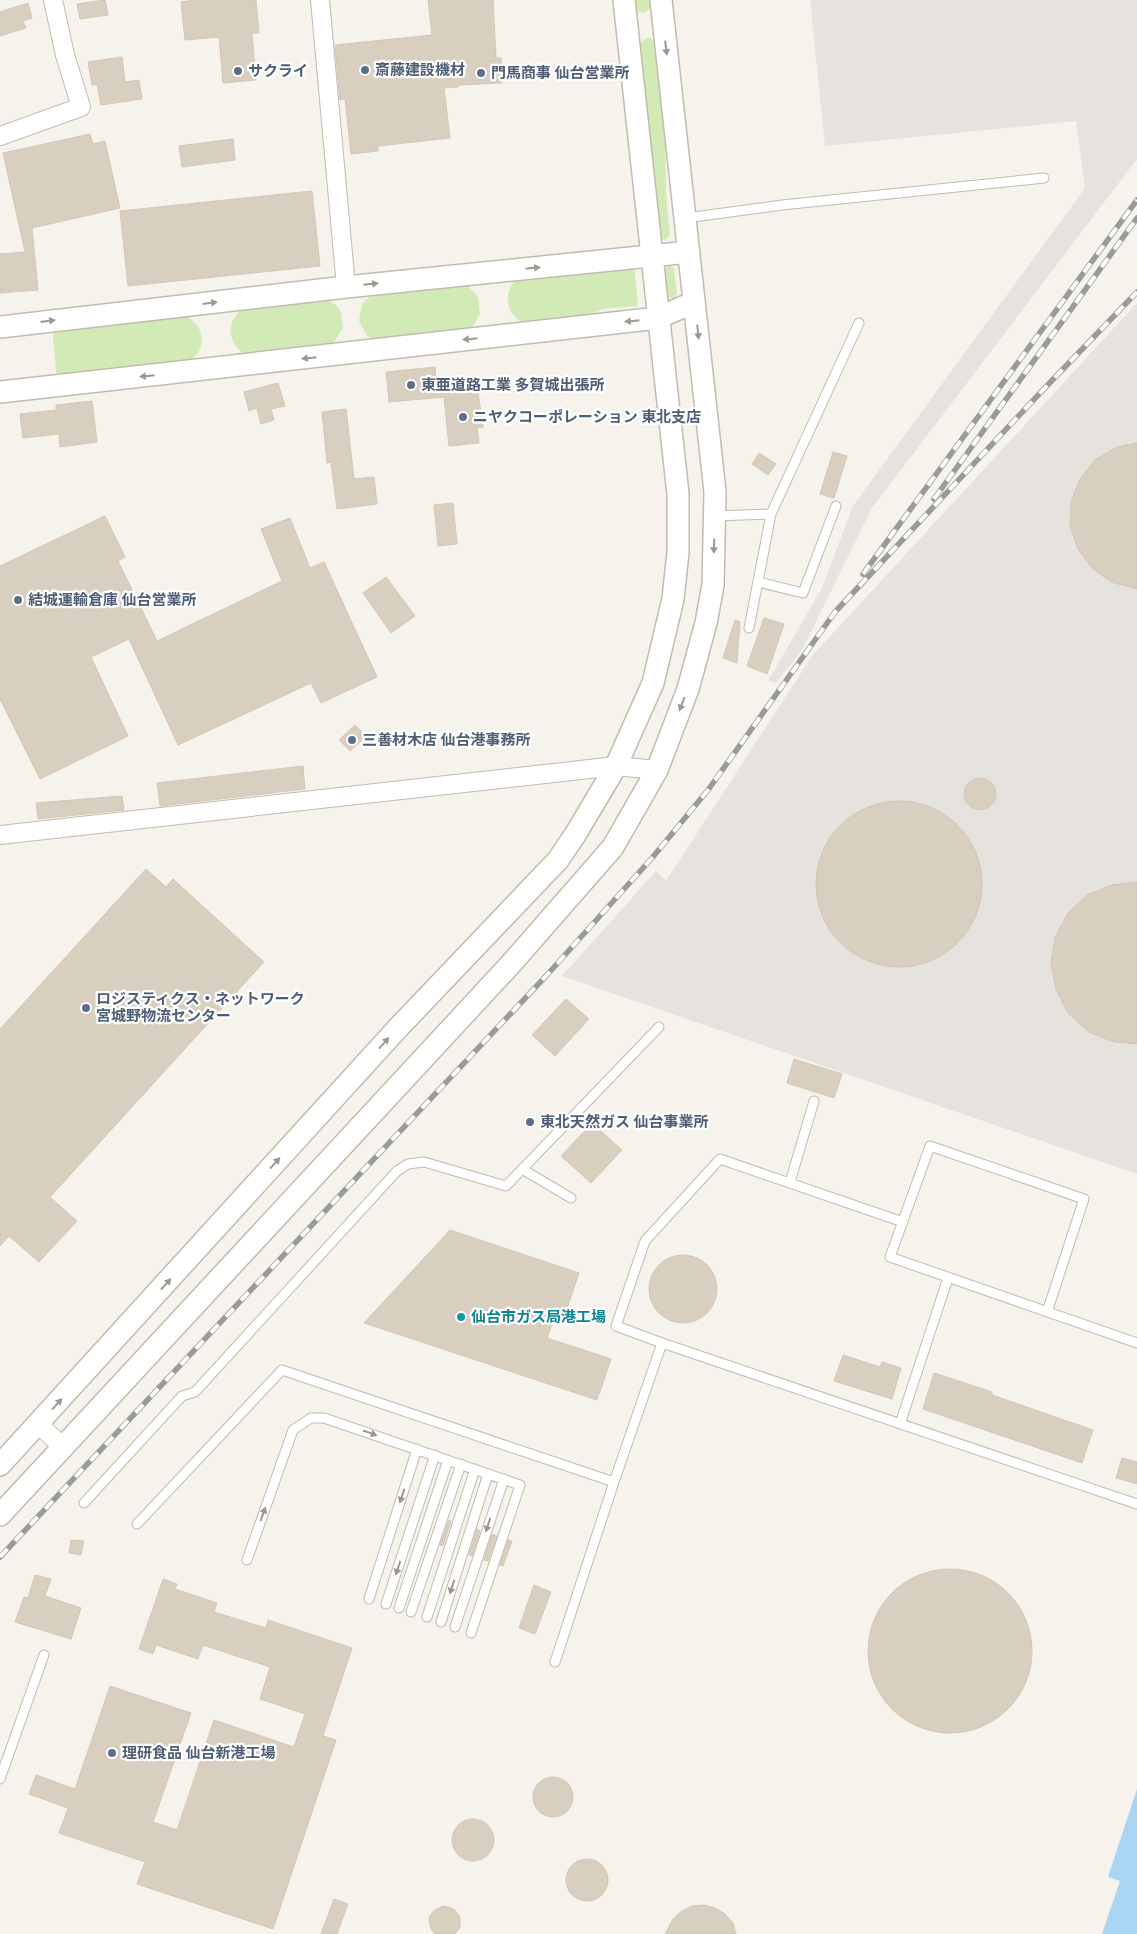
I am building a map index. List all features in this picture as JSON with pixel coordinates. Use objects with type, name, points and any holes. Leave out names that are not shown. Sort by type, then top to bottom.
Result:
[{"type":"street","points":[[0,136],[81,108],[65,55],[53,0]]},
{"type":"street","points":[[320,0],[346,287]]},
{"type":"street","points":[[0,1466],[404,1022],[558,860],[616,766],[653,683],[673,599],[678,552],[678,494],[624,0]]},
{"type":"street","points":[[0,1514],[509,966],[613,847],[657,770],[688,689],[706,623],[712,585],[715,516],[715,492],[661,0]]},
{"type":"street","points":[[0,327],[346,287],[689,252]]},
{"type":"street","points":[[0,392],[658,318],[694,302]]},
{"type":"street","points":[[0,835],[616,766],[657,770]]},
{"type":"street","points":[[38,1424],[62,1446]]},
{"type":"lane","points":[[686,218],[782,205],[1044,178]]},
{"type":"lane","points":[[749,628],[771,514],[859,323]]},
{"type":"lane","points":[[758,582],[803,593],[836,506]]},
{"type":"lane","points":[[715,516],[771,514]]},
{"type":"lane","points":[[84,1503],[182,1396],[195,1392],[397,1171],[408,1164],[424,1162],[506,1186],[659,1028]]},
{"type":"lane","points":[[790,1182],[814,1101]]},
{"type":"lane","points":[[1047,1312],[1084,1199],[930,1146],[890,1258],[1137,1343]]},
{"type":"lane","points":[[903,1222],[790,1182],[720,1160],[645,1241],[616,1326],[1137,1504]]},
{"type":"lane","points":[[522,1170],[571,1198]]},
{"type":"lane","points":[[900,1424],[948,1278]]},
{"type":"lane","points":[[555,1662],[662,1343]]},
{"type":"lane","points":[[138,1524],[282,1370],[614,1482]]},
{"type":"lane","points":[[246,1560],[293,1430],[311,1418],[324,1418],[520,1485],[471,1633]]},
{"type":"lane","points":[[369,1599],[417,1449]]},
{"type":"lane","points":[[386,1604],[435,1455]]},
{"type":"lane","points":[[399,1608],[448,1460]]},
{"type":"lane","points":[[411,1612],[461,1464]]},
{"type":"lane","points":[[426,1617],[475,1469]]},
{"type":"lane","points":[[441,1622],[488,1474]]},
{"type":"lane","points":[[455,1627],[504,1479]]},
{"type":"lane","points":[[0,1779],[44,1655]]},
{"type":"shaded area","points":[[810,0],[1137,0],[1137,159],[872,508],[802,650],[776,683],[768,681],[822,588],[853,506],[1085,188],[1076,121],[825,146]]},
{"type":"shaded area","points":[[1137,303],[1137,1174],[562,976],[656,871],[666,881],[812,656]]},
{"type":"green space","points":[[634,0],[651,0],[651,8],[644,13],[639,12],[635,8]]},
{"type":"green space","points":[[650,38],[655,42],[665,127],[666,192],[670,235],[665,240],[659,237],[639,45],[644,39]]},
{"type":"green space","points":[[634,262],[638,306],[602,309],[578,320],[523,323],[517,319],[510,309],[508,303],[509,292],[515,280]]},
{"type":"green space","points":[[667,266],[671,266],[674,269],[677,293],[673,299],[667,296],[664,272]]},
{"type":"green space","points":[[459,283],[467,285],[478,297],[480,314],[472,328],[465,332],[375,340],[367,336],[359,321],[362,304],[374,292]]},
{"type":"green space","points":[[322,297],[336,305],[341,312],[343,328],[334,342],[328,347],[246,355],[239,350],[232,338],[231,325],[238,313],[245,307]]},
{"type":"green space","points":[[181,314],[196,323],[202,337],[199,351],[187,364],[57,380],[52,328]]},
{"type":"water","points":[[1137,1789],[1137,1934],[1102,1934],[1120,1881],[1108,1877]]},
{"type":"building","points":[[105,0],[108,15],[80,19],[77,4]]},
{"type":"building","points":[[197,0],[256,0],[259,33],[252,33],[256,80],[223,83],[219,37],[185,40],[181,2]]},
{"type":"building","points":[[428,0],[493,0],[496,58],[501,58],[502,83],[458,85],[458,87],[444,88],[450,138],[378,146],[378,151],[351,154],[345,99],[340,100],[335,45],[432,35]]},
{"type":"building","points":[[28,3],[32,18],[23,21],[26,28],[0,36],[0,12]]},
{"type":"building","points":[[122,57],[125,82],[139,80],[142,99],[101,105],[97,85],[92,85],[88,62]]},
{"type":"building","points":[[90,134],[93,144],[105,141],[120,208],[32,228],[38,290],[0,293],[0,254],[25,252],[3,153]]},
{"type":"building","points":[[233,139],[235,160],[182,167],[179,146]]},
{"type":"building","points":[[312,191],[320,266],[128,286],[120,211]]},
{"type":"building","points":[[435,367],[436,382],[471,378],[473,392],[478,392],[483,427],[477,428],[479,443],[449,446],[444,397],[389,402],[386,372]]},
{"type":"building","points":[[278,383],[285,406],[271,409],[274,420],[261,424],[257,408],[249,411],[244,392]]},
{"type":"building","points":[[92,401],[97,442],[60,447],[59,434],[23,438],[20,414],[56,410],[56,405]]},
{"type":"building","points":[[346,409],[354,479],[374,477],[377,504],[337,509],[331,462],[327,463],[322,412]]},
{"type":"building","points":[[1137,443],[1137,589],[1111,582],[1092,568],[1078,549],[1070,526],[1071,501],[1080,479],[1095,460],[1117,447]]},
{"type":"building","points":[[833,452],[847,456],[834,498],[820,494]]},
{"type":"building","points":[[759,453],[776,464],[768,475],[752,464]]},
{"type":"building","points":[[453,503],[457,544],[438,546],[434,505]]},
{"type":"building","points":[[105,516],[125,557],[118,561],[157,641],[282,581],[261,529],[290,518],[310,568],[324,562],[377,677],[321,703],[311,683],[178,745],[129,639],[91,657],[128,736],[40,779],[0,699],[0,566]]},
{"type":"building","points":[[386,577],[415,616],[391,633],[363,593]]},
{"type":"building","points":[[764,618],[784,624],[767,674],[747,666]]},
{"type":"building","points":[[735,620],[740,622],[737,663],[723,658]]},
{"type":"building","points":[[355,725],[366,736],[350,751],[339,740]]},
{"type":"building","points":[[303,766],[305,789],[160,806],[157,783]]},
{"type":"building","points":[[980,778],[991,783],[996,794],[991,805],[980,810],[969,805],[964,794],[969,783]]},
{"type":"building","points":[[122,796],[124,810],[38,819],[36,803]]},
{"type":"building","points":[[891,801],[907,801],[931,807],[958,825],[976,852],[982,884],[976,916],[958,943],[931,961],[907,967],[891,967],[867,961],[846,948],[835,937],[822,916],[816,892],[816,876],[822,852],[835,831],[846,820],[867,807]]},
{"type":"building","points":[[146,869],[166,887],[173,879],[264,962],[50,1197],[77,1221],[39,1262],[9,1236],[0,1246],[0,1029]]},
{"type":"building","points":[[1137,882],[1137,1044],[1114,1042],[1089,1032],[1069,1014],[1056,990],[1051,963],[1055,937],[1068,913],[1087,895],[1112,885]]},
{"type":"building","points":[[566,999],[589,1019],[555,1056],[532,1035]]},
{"type":"building","points":[[794,1059],[842,1074],[834,1098],[787,1083]]},
{"type":"building","points":[[592,1123],[622,1150],[591,1183],[561,1156]]},
{"type":"building","name":"仙台市ガス局港工場","points":[[450,1230],[579,1273],[566,1311],[557,1308],[547,1338],[611,1359],[597,1400],[364,1323]]},
{"type":"building","points":[[676,1255],[690,1255],[702,1260],[712,1270],[717,1282],[717,1296],[712,1308],[702,1318],[690,1323],[676,1323],[664,1318],[654,1308],[649,1296],[649,1282],[654,1270],[664,1260]]},
{"type":"building","points":[[843,1355],[880,1367],[882,1362],[901,1368],[892,1399],[834,1381]]},
{"type":"building","points":[[934,1373],[992,1392],[992,1395],[1093,1430],[1082,1463],[923,1409]]},
{"type":"building","points":[[1122,1458],[1137,1462],[1137,1484],[1116,1478]]},
{"type":"building","points":[[449,1520],[451,1521],[443,1546],[440,1545]]},
{"type":"building","points":[[477,1529],[480,1531],[472,1556],[469,1555]]},
{"type":"building","points":[[492,1534],[497,1536],[488,1561],[484,1560]]},
{"type":"building","points":[[71,1540],[84,1541],[81,1555],[69,1553]]},
{"type":"building","points":[[508,1540],[512,1541],[503,1566],[500,1565]]},
{"type":"building","points":[[958,1569],[974,1572],[989,1578],[1014,1599],[1023,1612],[1029,1627],[1032,1651],[1031,1667],[1023,1690],[1002,1715],[989,1724],[974,1730],[942,1733],[926,1730],[904,1720],[881,1697],[869,1667],[868,1643],[871,1627],[881,1605],[904,1582],[934,1570]]},
{"type":"building","points":[[35,1575],[51,1579],[45,1596],[81,1608],[71,1639],[15,1622],[24,1597],[28,1598]]},
{"type":"building","points":[[163,1579],[177,1584],[175,1589],[217,1603],[214,1612],[266,1628],[268,1620],[352,1648],[323,1736],[336,1740],[273,1929],[137,1884],[145,1862],[59,1833],[68,1808],[29,1794],[36,1775],[75,1789],[110,1686],[191,1713],[153,1822],[177,1830],[214,1720],[294,1747],[305,1714],[260,1699],[270,1667],[203,1645],[198,1659],[156,1645],[153,1654],[139,1649]]},
{"type":"building","points":[[534,1585],[551,1592],[535,1634],[519,1628]]},
{"type":"building","points":[[553,1777],[567,1783],[573,1797],[567,1811],[553,1817],[539,1811],[533,1797],[539,1783]]},
{"type":"building","points":[[473,1819],[488,1825],[494,1840],[488,1855],[473,1861],[458,1855],[452,1840],[458,1825]]},
{"type":"building","points":[[591,1859],[599,1862],[605,1868],[608,1880],[605,1892],[599,1898],[583,1901],[575,1898],[569,1892],[566,1876],[569,1868],[575,1862]]},
{"type":"building","points":[[334,1899],[348,1904],[337,1934],[321,1934]]},
{"type":"building","points":[[704,1905],[715,1908],[725,1914],[733,1923],[736,1934],[665,1934],[673,1919],[682,1911],[692,1906]]},
{"type":"building","points":[[444,1906],[454,1909],[460,1917],[460,1927],[455,1934],[435,1934],[431,1929],[429,1919],[431,1914]]},
{"type":"railway","points":[[863,574],[1137,200]]},
{"type":"railway","points":[[934,499],[1137,218]]},
{"type":"railway","points":[[0,1557],[546,976],[652,858],[708,790],[835,612],[1137,292]]},
{"type":"place","name":"斎藤建設機材","points":[[365,70]]},
{"type":"place","name":"サクライ","points":[[238,71]]},
{"type":"place","name":"門馬商事 仙台営業所","points":[[481,73]]},
{"type":"place","name":"東亜道路工業 多賀城出張所","points":[[411,385]]},
{"type":"place","name":"ニヤクコーポレーション 東北支店","points":[[463,417]]},
{"type":"place","name":"結城運輸倉庫 仙台営業所","points":[[18,600]]},
{"type":"place","name":"三善材木店 仙台港事務所","points":[[352,740]]},
{"type":"place","name":"ロジスティクス・ネットワーク 宮城野物流センター","points":[[86,1008]]},
{"type":"place","name":"東北天然ガス 仙台事業所","points":[[530,1122]]},
{"type":"place","name":"仙台市ガス局港工場","points":[[461,1317]]},
{"type":"place","name":"理研食品 仙台新港工場","points":[[112,1753]]}]
